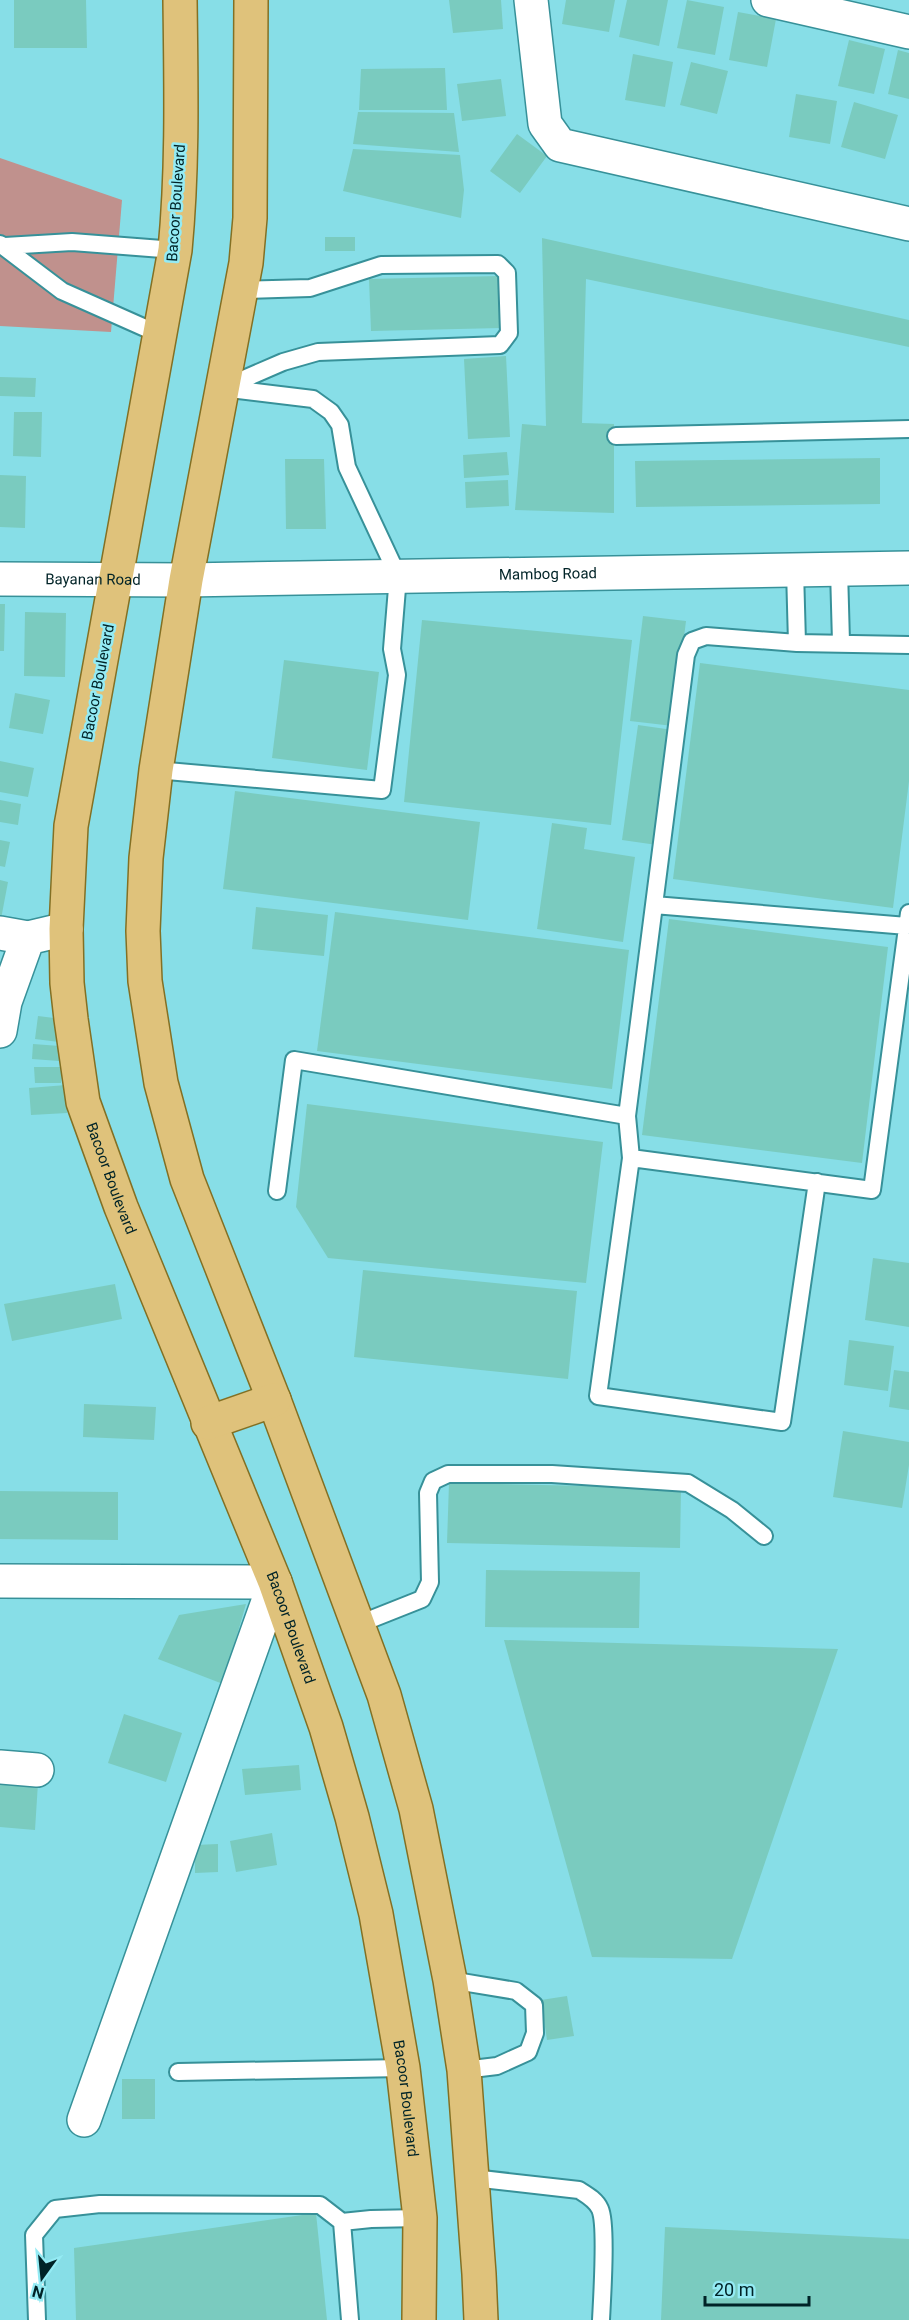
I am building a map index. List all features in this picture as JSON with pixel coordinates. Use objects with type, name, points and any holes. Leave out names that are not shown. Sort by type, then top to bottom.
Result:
[{"type":"main road","name":"Bacoor Boulevard","points":[[180,0],[181,133],[179,211],[175,250],[72,826],[66,929],[67,983],[83,1102],[120,1208],[275,1582],[326,1727],[352,1817],[376,1914],[403,2068],[420,2218],[419,2320]]},
{"type":"main road","points":[[251,0],[250,218],[241,290],[186,580],[156,770],[146,858],[143,931],[145,981],[154,1050],[187,1179],[274,1400],[384,1695],[416,1809],[450,1980],[464,2070],[481,2320]]},
{"type":"main road","points":[[208,1423],[274,1400]]},
{"type":"street","points":[[531,0],[545,124],[560,145],[909,224]]},
{"type":"street","points":[[768,0],[844,9],[909,32]]},
{"type":"street","name":"Mambog Road","points":[[186,580],[909,568]]},
{"type":"street","name":"Bayanan Road","points":[[0,579],[186,580]]},
{"type":"street","points":[[0,1031],[14,935],[66,929]]},
{"type":"street","points":[[0,1581],[275,1582],[84,2120]]},
{"type":"street","points":[[0,1767],[37,1770]]},
{"type":"lane","points":[[2,245],[72,243],[175,250]]},
{"type":"lane","points":[[2,245],[62,291],[161,335]]},
{"type":"lane","points":[[222,388],[283,362],[318,352],[500,345],[509,333],[507,273],[498,264],[381,265],[310,288],[241,290]]},
{"type":"lane","points":[[156,770],[382,790],[397,675],[392,649],[398,576],[347,467],[340,425],[331,412],[313,399],[222,388]]},
{"type":"lane","points":[[616,436],[909,429]]},
{"type":"lane","points":[[795,570],[797,643]]},
{"type":"lane","points":[[839,570],[841,642]]},
{"type":"lane","points":[[817,1182],[783,1422],[598,1396],[631,1158],[627,1116],[686,655],[692,641],[706,636],[797,643],[909,645]]},
{"type":"lane","points":[[631,1158],[872,1190],[908,920],[654,905]]},
{"type":"lane","points":[[277,1191],[294,1060],[627,1116]]},
{"type":"lane","points":[[358,1624],[422,1599],[430,1582],[428,1493],[434,1481],[448,1474],[552,1474],[688,1483],[732,1510],[764,1536]]},
{"type":"lane","points":[[450,1980],[516,1991],[534,2005],[535,2033],[528,2052],[497,2066],[464,2070]]},
{"type":"lane","points":[[178,2072],[403,2068]]},
{"type":"lane","points":[[473,2178],[579,2190],[589,2196],[600,2209],[603,2225],[601,2320]]},
{"type":"lane","points":[[37,2320],[34,2235],[55,2209],[100,2204],[320,2205],[342,2223],[350,2320]]},
{"type":"lane","points":[[342,2223],[371,2219],[420,2218]]},
{"type":"shaded area","points":[[0,158],[122,200],[111,332],[0,326]]},
{"type":"building","points":[[14,0],[86,0],[87,48],[14,48]]},
{"type":"building","points":[[449,0],[501,0],[503,29],[453,33]]},
{"type":"building","points":[[566,0],[615,0],[609,32],[562,24]]},
{"type":"building","points":[[627,0],[668,0],[659,46],[619,37]]},
{"type":"building","points":[[687,0],[724,7],[715,55],[677,48]]},
{"type":"building","points":[[738,12],[776,19],[767,67],[729,60]]},
{"type":"building","points":[[849,40],[885,49],[874,94],[838,86]]},
{"type":"building","points":[[898,50],[909,53],[909,99],[888,94]]},
{"type":"building","points":[[633,54],[673,62],[665,107],[625,100]]},
{"type":"building","points":[[691,62],[728,71],[717,114],[680,105]]},
{"type":"building","points":[[445,68],[447,110],[359,110],[361,69]]},
{"type":"building","points":[[501,79],[506,116],[462,121],[457,84]]},
{"type":"building","points":[[796,94],[837,101],[830,144],[789,137]]},
{"type":"building","points":[[854,102],[898,115],[885,159],[841,147]]},
{"type":"building","points":[[358,112],[454,113],[459,152],[353,144]]},
{"type":"building","points":[[517,134],[547,156],[520,193],[490,171]]},
{"type":"building","points":[[353,149],[460,155],[464,190],[461,218],[343,191]]},
{"type":"building","points":[[325,237],[355,237],[355,251],[325,251]]},
{"type":"building","points":[[542,238],[909,320],[909,347],[586,279],[582,423],[614,424],[614,513],[515,510],[522,424],[546,426]]},
{"type":"building","points":[[499,276],[501,328],[371,331],[369,279]]},
{"type":"building","points":[[506,356],[510,437],[468,439],[464,359]]},
{"type":"building","points":[[0,377],[36,378],[35,397],[0,396]]},
{"type":"building","points":[[14,412],[42,412],[41,457],[13,456]]},
{"type":"building","points":[[507,452],[509,475],[464,478],[463,455]]},
{"type":"building","points":[[880,458],[880,504],[636,507],[635,461]]},
{"type":"building","points":[[285,459],[324,459],[326,529],[286,529]]},
{"type":"building","points":[[0,475],[26,476],[25,528],[0,527]]},
{"type":"building","points":[[508,480],[509,506],[466,508],[465,482]]},
{"type":"building","points":[[0,604],[5,604],[4,651],[0,651]]},
{"type":"building","points":[[25,612],[66,613],[65,677],[24,676]]},
{"type":"building","points":[[643,616],[686,621],[673,726],[630,721]]},
{"type":"building","points":[[422,620],[632,640],[611,825],[404,802]]},
{"type":"building","points":[[284,660],[379,672],[367,770],[272,758]]},
{"type":"building","points":[[700,663],[909,690],[909,781],[893,908],[673,879]]},
{"type":"building","points":[[15,693],[50,700],[43,734],[9,728]]},
{"type":"building","points":[[638,725],[673,730],[657,845],[622,840]]},
{"type":"building","points":[[0,761],[34,768],[28,797],[0,792]]},
{"type":"building","points":[[235,791],[480,822],[468,920],[223,889]]},
{"type":"building","points":[[0,800],[21,804],[18,825],[0,822]]},
{"type":"building","points":[[552,823],[587,828],[584,849],[635,857],[623,942],[537,929]]},
{"type":"building","points":[[0,840],[10,842],[5,867],[0,866]]},
{"type":"building","points":[[0,880],[8,882],[1,919],[0,919]]},
{"type":"building","points":[[256,907],[328,915],[324,956],[252,949]]},
{"type":"building","points":[[335,912],[629,950],[612,1089],[317,1051]]},
{"type":"building","points":[[669,919],[888,947],[862,1163],[642,1135]]},
{"type":"building","points":[[38,1016],[62,1019],[59,1042],[35,1039]]},
{"type":"building","points":[[33,1044],[60,1046],[59,1061],[32,1059]]},
{"type":"building","points":[[34,1067],[62,1067],[61,1083],[35,1083]]},
{"type":"building","points":[[66,1085],[67,1113],[31,1115],[29,1088]]},
{"type":"building","points":[[307,1104],[603,1142],[586,1283],[328,1258],[296,1207]]},
{"type":"building","points":[[873,1258],[909,1263],[909,1327],[865,1320]]},
{"type":"building","points":[[363,1270],[577,1291],[568,1379],[354,1357]]},
{"type":"building","points":[[115,1284],[122,1319],[12,1341],[4,1304]]},
{"type":"building","points":[[849,1340],[894,1346],[888,1391],[844,1385]]},
{"type":"building","points":[[894,1370],[909,1372],[909,1410],[889,1407]]},
{"type":"building","points":[[84,1404],[156,1407],[154,1440],[83,1437]]},
{"type":"building","points":[[843,1431],[909,1442],[909,1465],[902,1508],[833,1497]]},
{"type":"building","points":[[449,1483],[681,1488],[680,1548],[447,1543]]},
{"type":"building","points":[[0,1491],[118,1492],[118,1540],[0,1539]]},
{"type":"building","points":[[486,1570],[640,1572],[639,1628],[485,1627]]},
{"type":"building","points":[[246,1604],[223,1684],[158,1659],[179,1615]]},
{"type":"building","points":[[504,1640],[838,1649],[732,1959],[592,1957]]},
{"type":"building","points":[[124,1714],[182,1733],[166,1782],[108,1763]]},
{"type":"building","points":[[299,1765],[301,1790],[245,1795],[242,1769]]},
{"type":"building","points":[[0,1780],[38,1783],[35,1830],[0,1827]]},
{"type":"building","points":[[272,1833],[277,1865],[236,1872],[230,1841]]},
{"type":"building","points":[[218,1844],[218,1872],[195,1873],[195,1845]]},
{"type":"building","points":[[567,1996],[574,2036],[547,2040],[541,2000]]},
{"type":"building","points":[[122,2079],[155,2079],[155,2119],[122,2119]]},
{"type":"building","points":[[316,2213],[327,2320],[76,2320],[74,2248]]},
{"type":"building","points":[[665,2227],[909,2239],[909,2320],[661,2320]]}]
